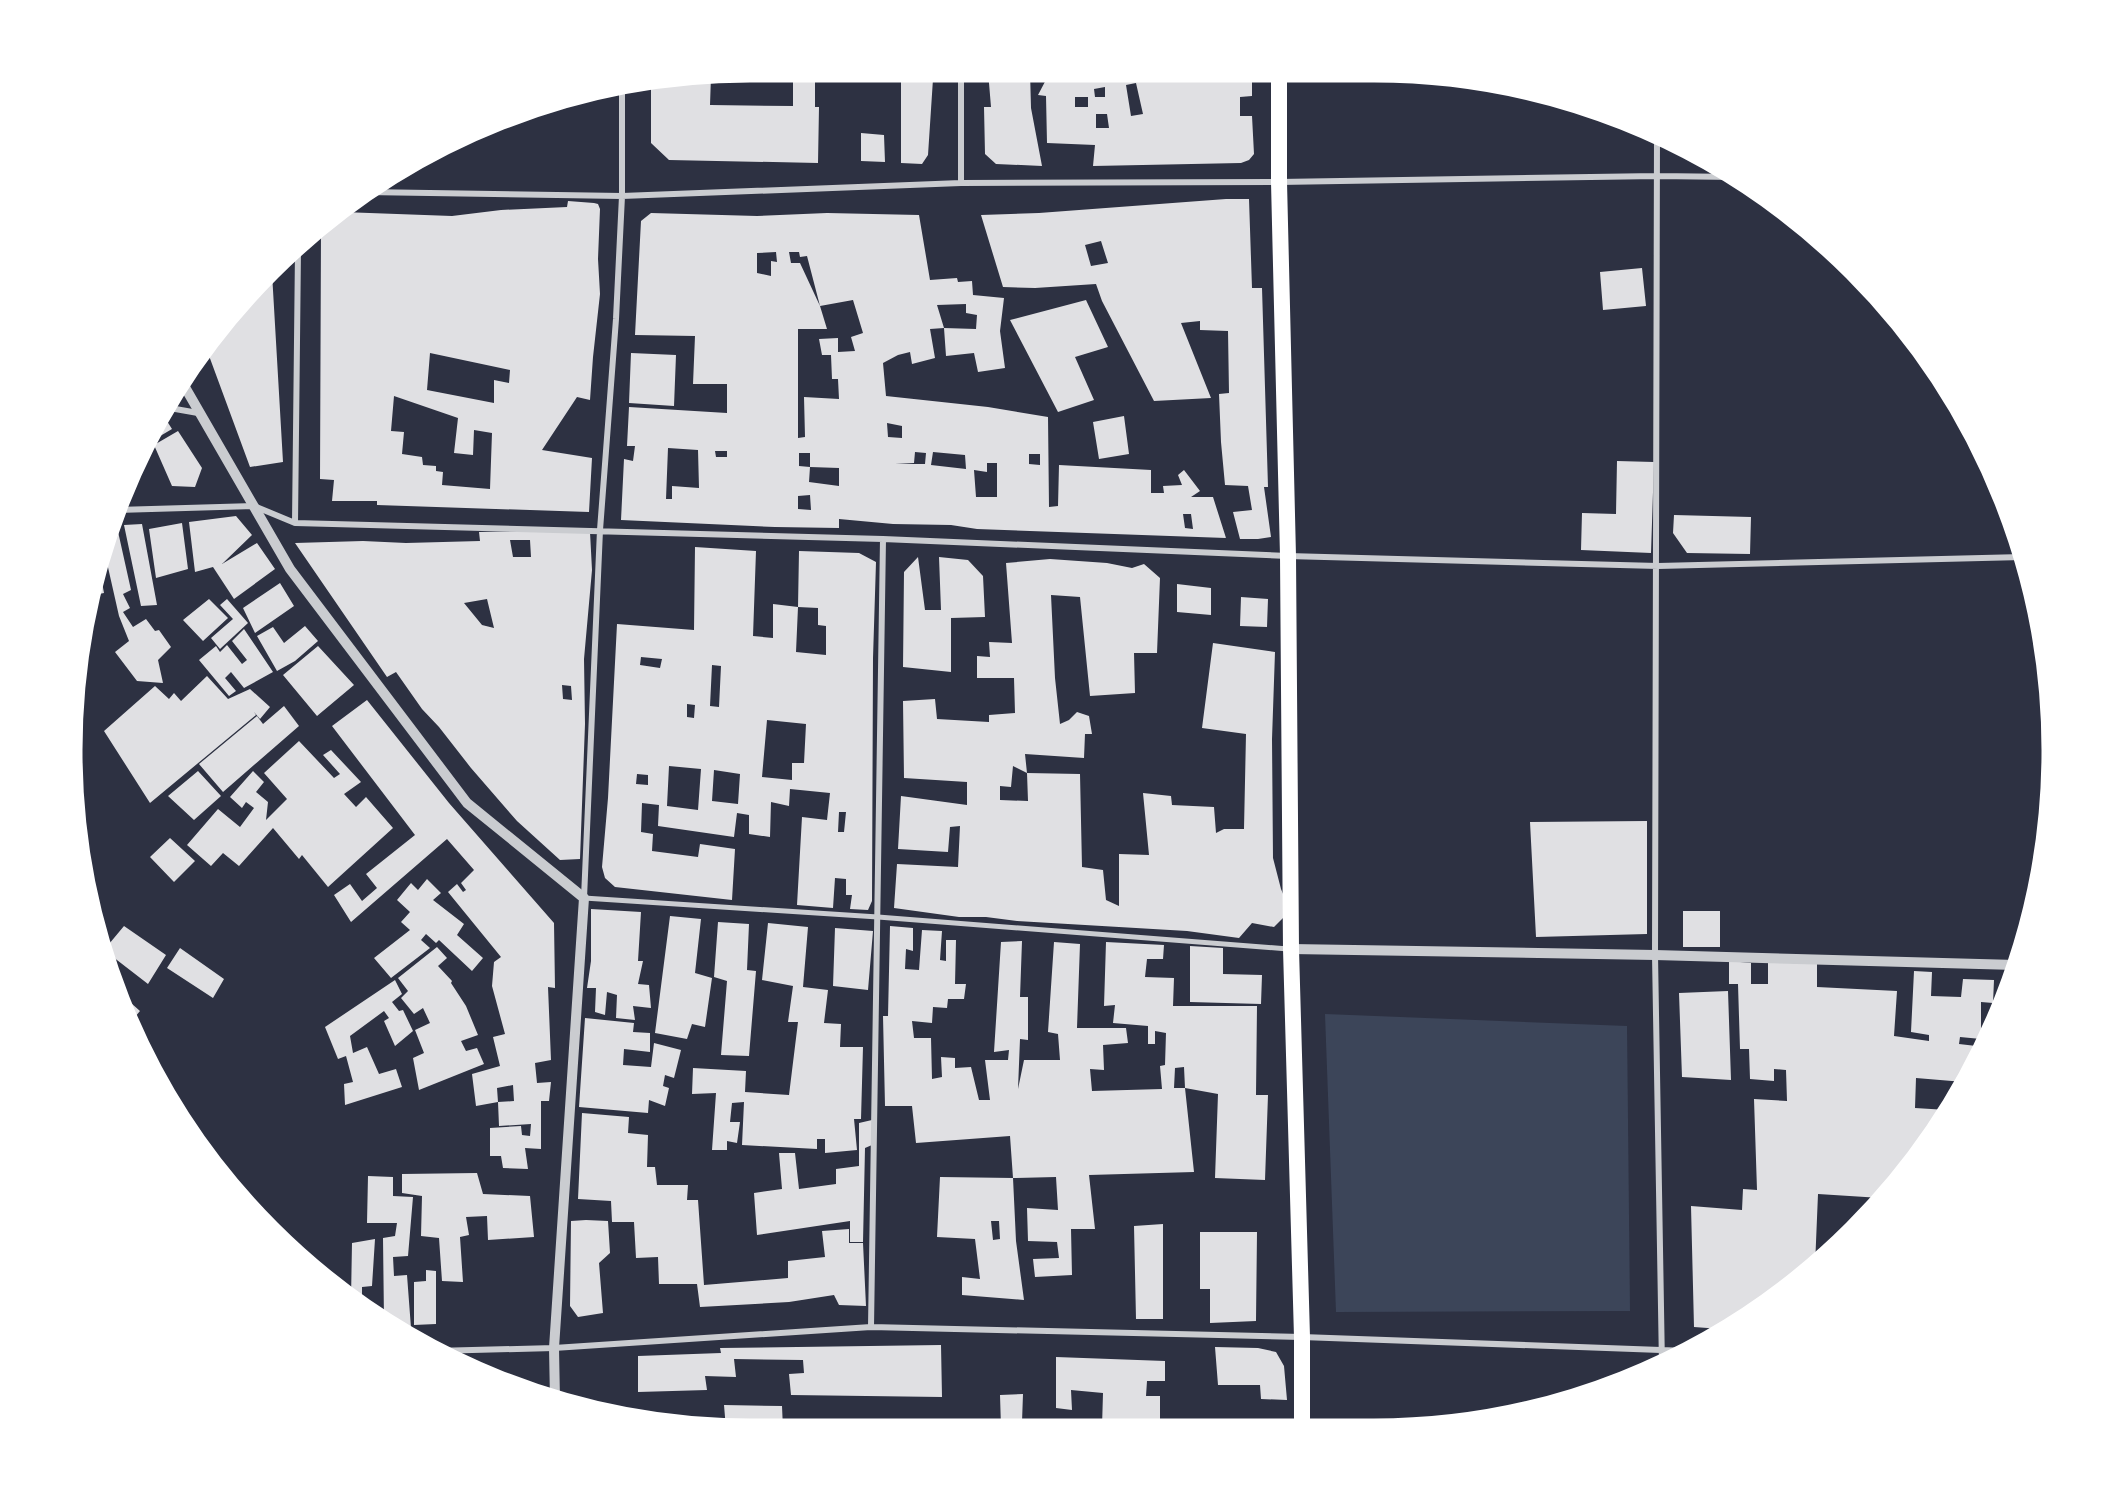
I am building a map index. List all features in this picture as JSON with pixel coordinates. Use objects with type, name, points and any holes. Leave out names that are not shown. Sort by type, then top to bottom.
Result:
[{"type":"highway","points":[[1279,81],[1279,182],[1288,556],[1290,949],[1302,1337],[1302,1420]]},
{"type":"street","points":[[961,81],[961,183]]},
{"type":"street","points":[[555,1390],[554,1348],[584,898],[600,530],[616,320],[622,196],[622,94]]},
{"type":"street","points":[[1658,144],[1655,955],[1662,1355]]},
{"type":"street","points":[[382,192],[622,196],[961,183],[1717,177]]},
{"type":"street","points":[[295,523],[298,257]]},
{"type":"street","points":[[187,391],[290,568],[467,803],[584,898],[878,917],[1290,949],[1655,955],[2007,965]]},
{"type":"street","points":[[175,409],[198,413]]},
{"type":"street","points":[[126,510],[254,506],[295,523],[600,530],[1288,556],[1658,566],[2014,557]]},
{"type":"street","points":[[871,1327],[883,539]]},
{"type":"street","points":[[453,1351],[554,1348],[871,1327],[1302,1337],[1671,1350]]},
{"type":"shaded area","points":[[1325,1014],[1627,1026],[1630,1311],[1336,1312]]},
{"type":"building","points":[[793,81],[815,81],[815,107],[819,107],[818,163],[669,160],[651,143],[651,89],[711,82],[710,105],[793,106]]},
{"type":"building","points":[[901,81],[933,81],[928,155],[922,164],[901,163]]},
{"type":"building","points":[[989,81],[1030,81],[1031,108],[1042,166],[996,164],[985,154],[984,107],[991,107]]},
{"type":"building","points":[[1045,81],[1252,81],[1252,96],[1240,97],[1240,116],[1252,116],[1254,154],[1249,160],[1241,163],[1093,166],[1095,145],[1047,143],[1046,96],[1038,95]],"holes":[[[1136,83],[1143,114],[1131,116],[1126,85]],[[1105,87],[1105,97],[1095,97],[1094,89]],[[1075,97],[1088,97],[1088,107],[1075,107]],[[1096,114],[1107,114],[1109,128],[1096,128]]]},
{"type":"building","points":[[861,133],[884,135],[885,162],[861,161]]},
{"type":"building","points":[[1249,199],[1252,288],[1262,288],[1268,487],[1264,487],[1271,537],[1240,539],[1233,512],[1252,510],[1248,486],[1225,485],[1219,394],[1229,393],[1228,331],[1200,330],[1200,321],[1181,323],[1211,398],[1154,401],[1102,301],[1096,284],[1035,288],[1003,287],[981,215]],"holes":[[[1101,241],[1108,263],[1091,266],[1085,245]]]},
{"type":"building","points":[[568,201],[598,204],[600,209],[598,259],[600,294],[590,400],[577,397],[542,450],[592,458],[589,512],[377,505],[377,501],[332,501],[334,480],[320,479],[321,237],[353,212],[452,216],[501,210],[567,207]],"holes":[[[430,353],[510,370],[509,383],[494,380],[494,403],[427,390]],[[394,396],[458,418],[454,453],[473,455],[474,430],[492,433],[490,489],[442,485],[443,472],[436,471],[436,466],[423,465],[422,457],[402,454],[404,432],[391,431]]]},
{"type":"building","points":[[651,213],[757,216],[827,213],[919,215],[930,280],[957,278],[958,282],[972,281],[973,295],[1004,298],[1000,331],[1005,368],[978,372],[974,353],[946,356],[944,328],[930,329],[935,358],[912,364],[910,352],[883,363],[886,396],[988,407],[1048,417],[1049,507],[1058,506],[1059,465],[1151,470],[1151,493],[1164,493],[1163,486],[1182,485],[1178,475],[1184,470],[1200,491],[1191,497],[1213,497],[1226,538],[977,529],[951,525],[893,524],[839,519],[839,528],[621,520],[624,459],[633,461],[635,446],[627,446],[629,407],[727,413],[727,384],[693,384],[695,336],[635,335],[641,221]],"holes":[[[776,252],[777,262],[771,261],[771,276],[757,273],[757,253]],[[789,252],[799,252],[800,257],[807,256],[820,306],[800,263],[791,263]],[[853,300],[863,333],[851,337],[855,351],[838,352],[838,338],[819,339],[822,355],[831,355],[832,379],[838,379],[839,399],[804,397],[805,437],[798,438],[798,329],[827,329],[820,306]],[[966,304],[966,313],[977,315],[976,329],[944,328],[937,305]],[[887,423],[902,426],[902,438],[888,437]],[[668,448],[698,450],[699,488],[672,486],[672,499],[666,499]],[[715,451],[727,451],[727,457],[716,457]],[[915,452],[926,453],[925,464],[895,464],[914,463]],[[933,452],[965,455],[966,469],[931,465]],[[799,453],[810,453],[810,467],[799,466]],[[1029,454],[1040,454],[1040,465],[1029,464]],[[987,463],[997,463],[997,497],[976,497],[974,470],[987,472]],[[810,467],[839,468],[839,486],[809,482]],[[810,495],[811,510],[798,509],[798,496]],[[1183,514],[1191,514],[1193,529],[1185,528]]]},
{"type":"building","points":[[1642,268],[1646,306],[1603,310],[1600,272]]},
{"type":"building","points":[[273,282],[283,462],[250,467],[209,357],[247,309]]},
{"type":"building","points":[[1086,300],[1108,347],[1075,357],[1094,400],[1058,412],[1010,320]]},
{"type":"building","points":[[631,353],[676,355],[674,406],[629,403]]},
{"type":"building","points":[[1124,416],[1129,454],[1099,459],[1093,422]]},
{"type":"building","points":[[168,422],[172,429],[160,436]]},
{"type":"building","points":[[178,431],[202,468],[195,487],[172,486],[155,444]]},
{"type":"building","points":[[1617,461],[1654,462],[1651,553],[1581,550],[1582,513],[1616,514]]},
{"type":"building","points":[[1674,515],[1751,517],[1750,554],[1687,553],[1673,533]]},
{"type":"building","points":[[236,516],[252,535],[222,564],[257,543],[275,569],[234,599],[213,567],[195,572],[189,522]]},
{"type":"building","points":[[182,523],[188,569],[156,578],[149,529]]},
{"type":"building","points":[[142,524],[157,605],[141,606],[124,525]]},
{"type":"building","points":[[118,532],[131,590],[123,594],[130,608],[123,612],[133,627],[146,619],[155,631],[159,630],[171,647],[158,660],[163,683],[137,681],[115,652],[129,641],[119,616],[108,565]]},
{"type":"building","points":[[479,532],[590,532],[592,570],[584,659],[585,724],[580,859],[560,860],[517,821],[422,709],[396,672],[387,677],[295,543],[480,541]],"holes":[[[510,540],[530,540],[531,557],[513,557]],[[487,599],[494,628],[482,625],[464,603]],[[562,685],[571,686],[572,700],[563,699]]]},
{"type":"building","points":[[695,547],[756,551],[753,636],[773,638],[773,604],[798,607],[799,551],[859,553],[876,562],[873,658],[872,901],[868,910],[850,909],[852,895],[846,895],[846,879],[835,878],[833,908],[797,905],[802,817],[827,820],[830,793],[790,789],[789,806],[771,802],[770,837],[749,834],[749,815],[737,813],[734,837],[658,826],[659,805],[642,803],[641,832],[653,834],[652,851],[698,857],[700,844],[735,849],[732,900],[615,887],[605,878],[602,867],[617,624],[694,630]],"holes":[[[798,607],[818,608],[818,625],[826,626],[826,655],[796,652]],[[641,657],[662,659],[660,668],[640,665]],[[712,665],[721,666],[719,707],[710,706]],[[687,704],[695,705],[694,718],[687,717]],[[767,720],[806,724],[804,763],[792,763],[792,780],[762,777]],[[669,766],[701,769],[698,810],[667,806]],[[714,770],[740,774],[738,804],[712,801]],[[637,774],[648,775],[648,785],[636,784]],[[839,812],[846,812],[844,832],[838,832]]]},
{"type":"building","points":[[918,557],[925,610],[941,610],[939,557],[968,560],[983,576],[985,617],[951,618],[951,672],[903,667],[904,572]]},
{"type":"building","points":[[1050,559],[1107,563],[1132,568],[1144,564],[1160,578],[1157,653],[1134,653],[1135,693],[1090,696],[1080,597],[1051,595],[1060,724],[1069,720],[1077,712],[1089,716],[1092,734],[1085,734],[1084,758],[1025,754],[1027,773],[1080,774],[1082,867],[1103,870],[1106,900],[1119,906],[1119,854],[1149,855],[1143,793],[1171,796],[1172,805],[1214,807],[1216,833],[1224,829],[1244,829],[1246,734],[1202,728],[1213,643],[1275,652],[1272,739],[1273,858],[1281,889],[1290,911],[1274,927],[1252,923],[1239,938],[1187,931],[959,917],[894,908],[897,864],[958,867],[960,826],[950,827],[948,852],[898,849],[901,796],[967,805],[967,782],[904,778],[903,701],[935,699],[937,719],[989,722],[989,715],[1015,713],[1014,678],[977,678],[977,656],[990,657],[989,642],[1012,643],[1006,563]],"holes":[[[1013,766],[1027,773],[1028,801],[1000,800],[1000,786],[1011,787]]]},
{"type":"building","points":[[280,583],[294,606],[255,633],[243,608]]},
{"type":"building","points":[[1177,584],[1211,588],[1211,615],[1177,612]]},
{"type":"building","points":[[1241,597],[1268,599],[1267,627],[1240,626]]},
{"type":"building","points":[[209,599],[228,618],[203,641],[183,620]]},
{"type":"building","points":[[227,599],[248,623],[220,649],[211,638],[233,619],[220,605]]},
{"type":"building","points":[[305,626],[318,641],[295,661],[277,671],[257,636],[273,627],[284,643]]},
{"type":"building","points":[[244,629],[273,672],[244,688],[231,672],[225,678],[236,691],[229,696],[199,660],[216,646],[220,652],[227,645],[242,664],[247,660],[232,641]]},
{"type":"building","points":[[318,646],[354,685],[317,716],[283,675]]},
{"type":"building","points":[[207,676],[228,699],[250,689],[270,707],[260,719],[254,712],[256,715],[150,803],[104,731],[155,686],[169,699],[174,693],[181,701]]},
{"type":"building","points":[[367,700],[449,803],[554,923],[555,988],[548,987],[551,1060],[535,1063],[537,1083],[551,1082],[549,1101],[541,1101],[541,1149],[525,1148],[528,1169],[503,1168],[501,1156],[490,1156],[490,1128],[521,1126],[522,1135],[530,1136],[531,1124],[499,1126],[498,1102],[476,1106],[472,1074],[500,1066],[493,1037],[505,1034],[492,986],[494,962],[501,957],[448,892],[457,884],[463,892],[466,890],[461,883],[474,870],[447,839],[351,922],[334,895],[350,884],[362,901],[377,888],[366,874],[415,835],[332,726]],"holes":[[[513,1085],[514,1101],[498,1102],[497,1088]]]},
{"type":"building","points":[[284,706],[299,726],[223,792],[199,764],[257,716],[263,724]]},
{"type":"building","points":[[299,741],[334,778],[340,774],[323,755],[331,750],[361,782],[344,794],[356,807],[366,797],[393,828],[328,887],[302,855],[299,859],[273,828],[239,866],[223,853],[211,866],[187,845],[218,809],[240,827],[254,808],[246,802],[242,808],[230,797],[253,771],[264,782],[256,792],[268,802],[266,820],[287,799],[264,773]]},
{"type":"building","points":[[198,771],[221,796],[194,820],[168,796]]},
{"type":"building","points":[[1647,821],[1647,934],[1536,937],[1530,822]]},
{"type":"building","points":[[170,838],[195,861],[174,882],[150,857]]},
{"type":"building","points":[[427,879],[441,893],[433,900],[464,924],[457,935],[483,958],[472,971],[439,940],[436,943],[426,934],[421,940],[430,948],[391,978],[374,958],[410,930],[401,922],[410,912],[397,900],[411,883],[418,890]]},
{"type":"building","points":[[591,909],[641,912],[638,961],[643,961],[638,984],[649,985],[651,1008],[633,1006],[635,1020],[616,1018],[617,995],[607,992],[605,1015],[595,1012],[596,988],[587,988],[591,961]]},
{"type":"building","points":[[1683,911],[1720,911],[1720,947],[1683,947]]},
{"type":"building","points":[[670,916],[701,919],[695,973],[712,978],[705,1027],[692,1024],[687,1039],[655,1033]]},
{"type":"building","points":[[718,922],[749,924],[747,970],[756,971],[749,1056],[721,1055],[727,981],[714,977]]},
{"type":"building","points":[[768,923],[808,927],[803,987],[828,990],[824,1023],[841,1024],[840,1047],[863,1047],[861,1119],[854,1119],[857,1150],[825,1153],[825,1139],[817,1139],[817,1149],[742,1145],[744,1102],[732,1103],[730,1122],[740,1122],[737,1143],[727,1141],[727,1150],[712,1150],[716,1093],[692,1094],[693,1068],[746,1071],[745,1092],[789,1095],[798,1022],[788,1022],[793,986],[762,980]]},
{"type":"building","points":[[124,926],[166,955],[148,984],[115,958],[110,943]]},
{"type":"building","points":[[890,926],[913,928],[913,951],[906,949],[905,969],[919,970],[922,930],[942,931],[940,960],[946,961],[946,940],[956,940],[955,984],[966,984],[964,999],[948,999],[947,1008],[933,1007],[932,1023],[912,1021],[914,1038],[931,1038],[932,1079],[942,1077],[941,1057],[955,1058],[955,1068],[971,1067],[979,1100],[990,1100],[985,1060],[1008,1060],[1009,1050],[994,1052],[1001,942],[1022,941],[1020,997],[1028,997],[1028,1040],[1020,1039],[1018,1089],[1024,1060],[1060,1060],[1058,1034],[1048,1032],[1054,942],[1080,944],[1077,1028],[1126,1028],[1128,1043],[1103,1045],[1104,1070],[1090,1069],[1092,1091],[1162,1089],[1160,1066],[1165,1065],[1166,1033],[1155,1031],[1155,1044],[1148,1044],[1148,1026],[1113,1023],[1115,1005],[1104,1006],[1106,942],[1164,945],[1163,959],[1147,959],[1145,977],[1174,978],[1173,1006],[1257,1006],[1256,1095],[1268,1095],[1265,1180],[1215,1178],[1218,1094],[1185,1088],[1194,1172],[1089,1175],[1095,1229],[1071,1229],[1072,1275],[1035,1277],[1033,1259],[1059,1258],[1057,1242],[1028,1241],[1027,1208],[1058,1210],[1056,1177],[1013,1178],[1010,1136],[916,1143],[912,1106],[885,1106],[883,1016],[888,1016]],"holes":[[[1184,1067],[1185,1088],[1174,1088],[1175,1068]]]},
{"type":"building","points":[[835,928],[873,931],[868,990],[833,986]]},
{"type":"building","points":[[1190,946],[1223,948],[1223,974],[1262,975],[1261,1004],[1190,1002]]},
{"type":"building","points":[[437,947],[447,958],[438,966],[452,981],[478,1035],[461,1041],[466,1051],[477,1048],[484,1064],[419,1090],[413,1058],[424,1053],[415,1030],[430,1023],[423,1008],[414,1014],[401,998],[408,991],[398,978]]},
{"type":"building","points":[[180,948],[224,979],[213,998],[167,968]]},
{"type":"building","points":[[1729,961],[1751,963],[1751,984],[1768,984],[1768,962],[1817,964],[1817,987],[1897,991],[1894,1036],[1929,1041],[1929,1035],[1911,1032],[1914,971],[1932,972],[1931,996],[1961,997],[1963,979],[1994,980],[1993,1003],[1981,1002],[1981,1031],[1978,1039],[1960,1037],[1959,1044],[1975,1046],[1955,1081],[1916,1078],[1915,1108],[1938,1109],[1905,1158],[1877,1192],[1872,1197],[1818,1194],[1816,1254],[1781,1282],[1711,1328],[1694,1327],[1691,1206],[1742,1210],[1743,1189],[1757,1190],[1754,1099],[1787,1101],[1786,1070],[1774,1069],[1774,1081],[1750,1079],[1749,1049],[1740,1049],[1738,984],[1729,984]]},
{"type":"building","points":[[395,980],[402,994],[392,1002],[399,1011],[403,1010],[413,1031],[395,1046],[384,1021],[389,1018],[384,1011],[350,1036],[353,1053],[367,1047],[379,1074],[396,1069],[402,1087],[345,1105],[344,1084],[353,1082],[346,1056],[338,1059],[325,1027]]},
{"type":"building","points":[[1728,991],[1731,1080],[1682,1077],[1679,993]]},
{"type":"building","points":[[130,1002],[140,1011],[136,1016]]},
{"type":"building","points":[[585,1018],[634,1023],[633,1032],[650,1033],[650,1052],[624,1049],[623,1065],[651,1067],[654,1043],[681,1050],[674,1078],[665,1075],[663,1086],[669,1088],[665,1106],[649,1100],[648,1113],[579,1107]]},
{"type":"building","points":[[582,1113],[629,1117],[628,1133],[648,1135],[647,1167],[655,1167],[657,1185],[688,1185],[687,1200],[698,1200],[704,1285],[788,1278],[788,1261],[825,1257],[822,1231],[849,1229],[849,1243],[863,1243],[866,1306],[839,1305],[834,1295],[789,1302],[700,1307],[697,1284],[659,1284],[658,1257],[636,1258],[634,1222],[612,1222],[611,1201],[578,1199]]},
{"type":"building","points":[[872,1120],[872,1145],[865,1148],[863,1242],[850,1242],[850,1221],[757,1235],[754,1193],[782,1189],[779,1153],[795,1153],[799,1189],[836,1184],[836,1169],[859,1166],[859,1123]]},
{"type":"building","points":[[477,1173],[483,1194],[530,1196],[534,1237],[488,1240],[487,1216],[466,1217],[469,1235],[460,1237],[463,1282],[442,1281],[439,1238],[421,1236],[422,1196],[402,1193],[402,1174]]},
{"type":"building","points":[[368,1176],[393,1177],[393,1196],[413,1197],[408,1256],[393,1257],[394,1276],[407,1275],[411,1327],[384,1310],[383,1238],[395,1236],[397,1223],[367,1223]]},
{"type":"building","points":[[940,1177],[1013,1178],[1016,1241],[1024,1300],[962,1295],[962,1277],[980,1279],[975,1239],[937,1237]],"holes":[[[991,1221],[999,1221],[1000,1239],[993,1240]]]},
{"type":"building","points":[[571,1221],[608,1221],[610,1253],[599,1263],[603,1313],[578,1317],[570,1306]]},
{"type":"building","points":[[1163,1224],[1163,1319],[1136,1319],[1134,1226]]},
{"type":"building","points":[[1200,1232],[1257,1232],[1256,1321],[1210,1323],[1210,1289],[1200,1289]]},
{"type":"building","points":[[375,1239],[372,1286],[362,1287],[362,1295],[351,1288],[352,1243]]},
{"type":"building","points":[[426,1270],[436,1271],[436,1324],[414,1325],[414,1282],[426,1281]]},
{"type":"building","points":[[941,1345],[942,1397],[791,1395],[789,1374],[804,1373],[803,1360],[734,1359],[736,1377],[705,1376],[707,1390],[638,1392],[638,1356],[721,1353],[720,1348]]},
{"type":"building","points":[[1215,1347],[1258,1348],[1276,1352],[1284,1366],[1287,1400],[1261,1399],[1260,1385],[1218,1385]]},
{"type":"building","points":[[1056,1357],[1165,1361],[1165,1381],[1147,1381],[1146,1396],[1160,1396],[1160,1420],[1102,1420],[1103,1393],[1071,1390],[1072,1410],[1056,1408]]},
{"type":"building","points":[[1023,1394],[1022,1420],[1001,1420],[1000,1395]]},
{"type":"building","points":[[724,1405],[782,1406],[783,1420],[725,1419]]}]
